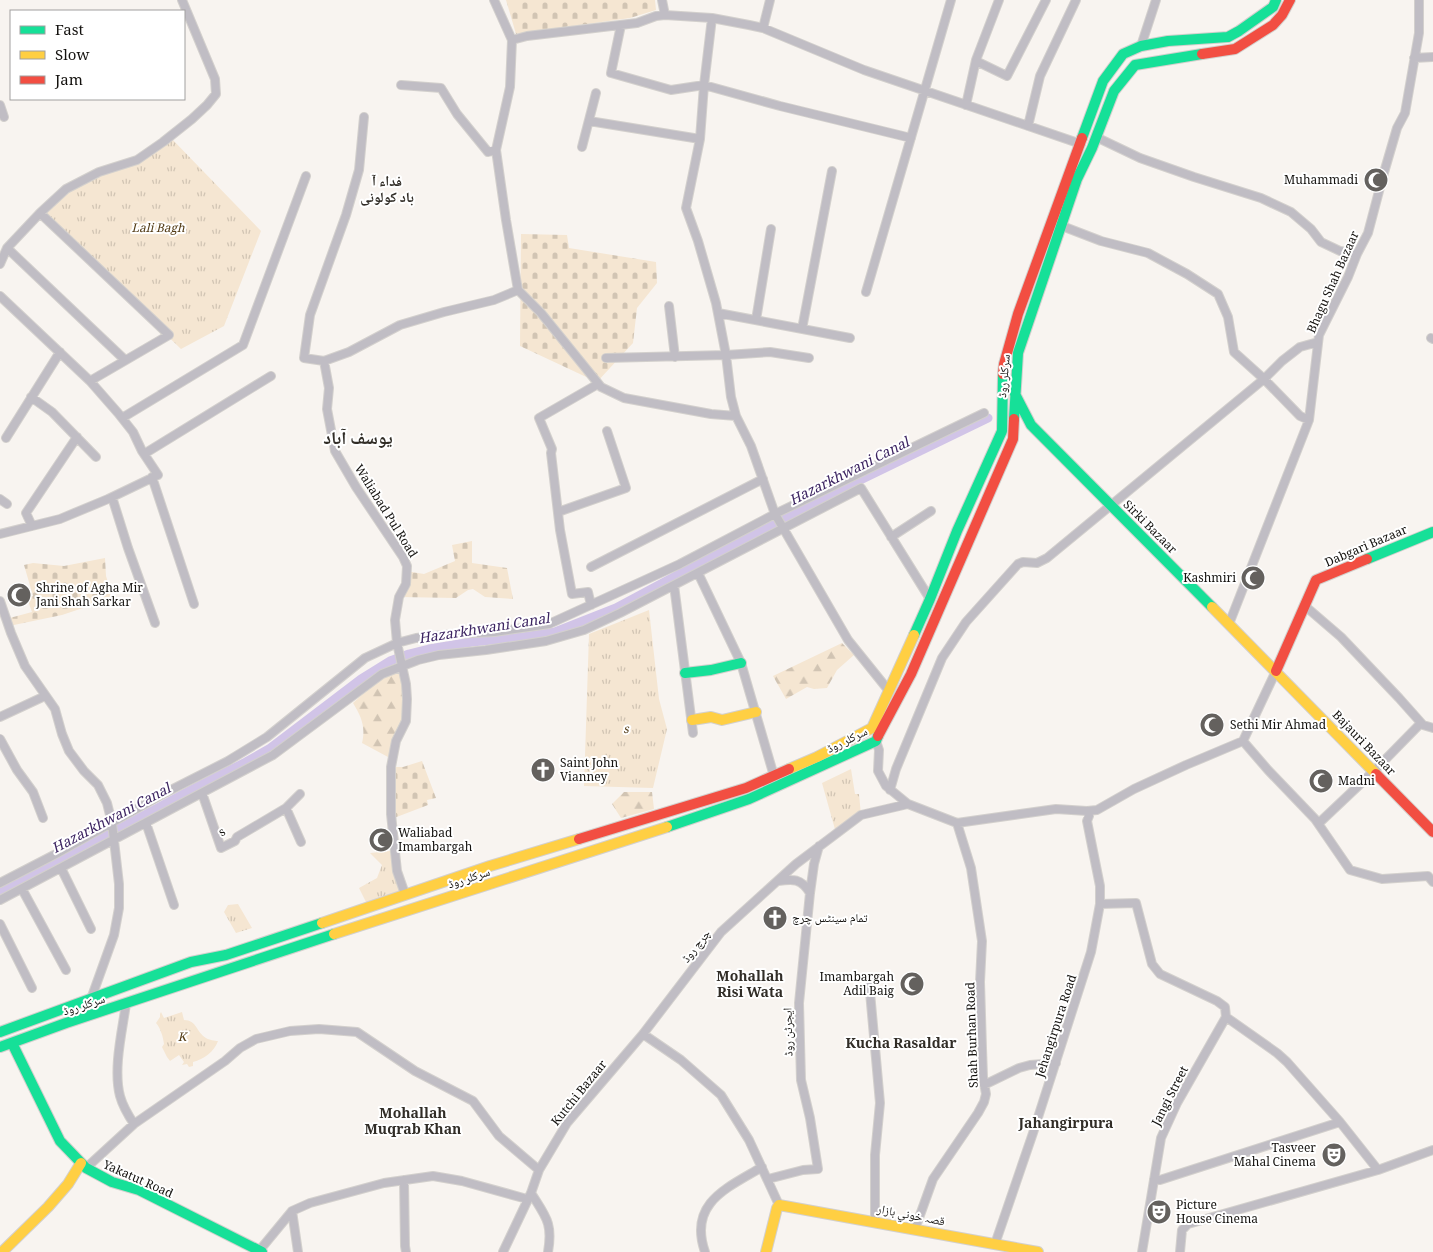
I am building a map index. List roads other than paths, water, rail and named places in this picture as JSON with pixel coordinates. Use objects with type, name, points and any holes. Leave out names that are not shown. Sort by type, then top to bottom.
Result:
[{"type":"main road","points":[[0,1032],[191,962],[226,955],[490,866],[746,788],[817,757],[872,728],[930,600],[957,530],[1002,431],[1004,364],[1018,314],[1103,81],[1123,54],[1141,46],[1168,41],[1228,36],[1239,31],[1273,6],[1276,0]]},
{"type":"main road","name":"سرکلر روڈ","points":[[3,1045],[410,909],[644,835],[749,799],[876,740],[912,674],[1013,439],[1018,353],[1077,179],[1114,91],[1135,65],[1235,48],[1273,26],[1282,15],[1290,0]]},
{"type":"main road","points":[[1228,36],[1235,48]]},
{"type":"main road","points":[[1018,314],[1030,319]]},
{"type":"main road","points":[[1002,396],[1015,394]]},
{"type":"main road","name":"Sirki Bazaar","points":[[1015,394],[1031,425],[1276,671]]},
{"type":"main road","points":[[1002,431],[1014,431]]},
{"type":"main road","name":"Dabgari Bazaar","points":[[1276,671],[1316,580],[1433,532]]},
{"type":"main road","points":[[685,672],[711,670],[740,663]]},
{"type":"main road","name":"Bajauri Bazaar","points":[[1276,671],[1433,832]]},
{"type":"main road","points":[[692,720],[711,718],[722,720],[756,712]]},
{"type":"main road","points":[[872,728],[876,740]]},
{"type":"main road","points":[[405,894],[410,909]]},
{"type":"main road","points":[[83,1018],[91,999]]},
{"type":"main road","name":"Yakatut Road","points":[[3,1045],[60,1141],[84,1166],[112,1182],[139,1190],[260,1251]]},
{"type":"main road","points":[[2,1252],[46,1209],[84,1166]]},
{"type":"main road","points":[[766,1252],[779,1205]]},
{"type":"main road","name":"قصہ خوني بازار","points":[[779,1205],[915,1229],[990,1246],[1038,1252]]},
{"type":"street","points":[[0,264],[7,248],[66,189],[98,172],[137,160],[192,119],[207,106],[216,94],[215,79],[182,0]]},
{"type":"street","points":[[494,0],[512,40],[510,87],[496,150],[518,290],[541,313],[601,387],[624,398],[711,414],[736,416]]},
{"type":"street","points":[[662,0],[665,15]]},
{"type":"street","points":[[763,28],[770,0]]},
{"type":"street","points":[[866,292],[951,0]]},
{"type":"street","points":[[966,104],[976,61],[1000,0]]},
{"type":"street","points":[[976,61],[1007,76],[1046,0]]},
{"type":"street","points":[[1028,126],[1040,76],[1076,0]]},
{"type":"street","points":[[1141,46],[1156,0]]},
{"type":"street","name":"Bhagu Shah Bazaar","points":[[1230,624],[1308,420],[1319,335],[1368,233],[1383,176],[1398,128],[1405,113],[1419,32],[1419,0]]},
{"type":"street","points":[[512,40],[527,36],[637,23],[656,16],[665,15],[712,18],[763,28],[864,70],[1081,144]]},
{"type":"street","points":[[712,18],[700,139],[686,208],[698,241],[718,313],[731,397],[736,416],[751,446],[775,514],[848,640],[889,691]]},
{"type":"street","points":[[621,25],[611,73],[671,90],[704,85],[911,138]]},
{"type":"street","points":[[1414,58],[1433,57]]},
{"type":"street","points":[[401,85],[441,88],[457,114],[488,152],[496,150]]},
{"type":"street","points":[[582,147],[596,93]]},
{"type":"street","points":[[0,105],[4,117]]},
{"type":"street","points":[[364,117],[359,170],[346,215],[310,315],[304,358],[324,361],[350,352],[400,326],[444,312],[494,300],[518,290]]},
{"type":"street","points":[[589,121],[700,139]]},
{"type":"street","points":[[1096,136],[1140,158],[1267,201],[1291,212],[1311,229],[1321,242],[1340,251],[1357,254]]},
{"type":"street","points":[[802,329],[832,171]]},
{"type":"street","points":[[122,418],[243,345],[306,176]]},
{"type":"street","points":[[40,213],[169,335],[90,381]]},
{"type":"street","points":[[1062,226],[1101,241],[1148,253],[1187,274],[1218,294],[1228,317],[1234,352],[1264,379],[1300,416],[1308,420]]},
{"type":"street","points":[[756,320],[771,229]]},
{"type":"street","points":[[7,248],[125,360]]},
{"type":"street","points":[[0,296],[90,381],[133,432],[144,454],[158,474],[112,497],[60,519],[0,534]]},
{"type":"street","points":[[669,306],[674,357]]},
{"type":"street","points":[[718,313],[850,338]]},
{"type":"street","points":[[890,790],[896,769],[942,658],[966,622],[1018,564],[1023,562],[1037,563],[1047,558],[1264,379],[1282,361],[1300,348],[1318,342]]},
{"type":"street","points":[[6,438],[60,352]]},
{"type":"street","points":[[606,358],[726,356],[770,352],[809,358]]},
{"type":"street","name":"Waliabad Pul Road","points":[[324,361],[330,388],[327,409],[335,451],[407,566],[406,584],[399,598],[395,620],[397,643],[402,665]]},
{"type":"street","points":[[144,454],[271,376]]},
{"type":"street","points":[[591,605],[588,592],[572,594],[558,512],[550,453],[552,449],[539,418],[598,384]]},
{"type":"street","points":[[31,397],[52,412],[96,456]]},
{"type":"street","points":[[0,883],[228,761],[267,737],[365,658],[397,643],[416,638],[494,632],[549,624],[680,564],[775,514],[984,413]]},
{"type":"street","points":[[558,512],[626,488],[607,431]]},
{"type":"street","points":[[32,526],[26,513],[77,437]]},
{"type":"street","points":[[152,477],[194,604]]},
{"type":"street","points":[[591,567],[763,479]]},
{"type":"street","points":[[0,900],[273,755],[382,674],[402,665],[439,655],[546,641],[584,630],[861,488],[930,600]]},
{"type":"street","points":[[112,497],[155,623]]},
{"type":"street","points":[[891,537],[931,511]]},
{"type":"street","points":[[698,573],[740,663],[774,776]]},
{"type":"street","points":[[674,585],[694,733]]},
{"type":"street","points":[[0,601],[25,666],[55,709],[69,751],[84,771],[98,785],[107,803],[112,823],[119,884],[119,908],[114,934],[91,999]]},
{"type":"street","points":[[1305,606],[1341,637],[1421,723],[1426,727],[1433,728]]},
{"type":"street","points":[[402,665],[406,684],[406,721],[396,742],[391,767],[390,814],[397,871],[405,894]]},
{"type":"street","points":[[876,740],[879,750],[878,771],[886,786],[908,804],[957,824],[1056,809],[1097,810],[1143,785],[1243,741],[1276,671]]},
{"type":"street","points":[[0,717],[46,696]]},
{"type":"street","points":[[1319,823],[1421,723]]},
{"type":"street","points":[[0,739],[17,770],[33,792],[43,818]]},
{"type":"street","points":[[1243,741],[1319,823],[1350,870],[1382,879],[1428,876],[1433,882]]},
{"type":"street","name":"s","points":[[202,794],[221,848],[235,842],[237,837],[286,808],[300,794]]},
{"type":"street","name":"چرچ روڈ","points":[[643,1034],[721,932],[796,864],[861,815],[908,804]]},
{"type":"street","points":[[286,808],[301,842]]},
{"type":"street","name":"Jehangirpura Road","points":[[990,1246],[1056,1063],[1091,954],[1100,904],[1100,886],[1087,821],[1089,816],[1087,811]]},
{"type":"street","points":[[146,823],[174,905]]},
{"type":"street","name":"Shah Burhan Road","points":[[915,1229],[933,1179],[984,1102],[986,1094],[984,1085],[980,982],[981,939],[972,868],[957,824]]},
{"type":"street","points":[[810,893],[814,864],[819,846]]},
{"type":"street","points":[[61,868],[91,929]]},
{"type":"street","points":[[777,881],[792,879],[799,881],[806,886],[810,893]]},
{"type":"street","points":[[22,889],[66,970]]},
{"type":"street","name":"ایجرٹن روڈ","points":[[768,1179],[803,1170],[818,1169],[810,1118],[801,1080],[799,1041],[801,1027],[799,1003],[810,893]]},
{"type":"street","points":[[1100,904],[1136,903],[1152,964],[1160,974],[1217,1001],[1226,1008],[1226,1016],[1282,1058],[1340,1122],[1378,1170]]},
{"type":"street","points":[[0,924],[32,988]]},
{"type":"street","points":[[870,982],[880,1102],[875,1155],[875,1222]]},
{"type":"street","points":[[126,1004],[118,1062],[118,1083],[125,1110],[134,1124]]},
{"type":"street","name":"Jangi Street","points":[[1142,1252],[1161,1138],[1177,1103],[1226,1016]]},
{"type":"street","points":[[84,1166],[134,1124],[225,1061],[240,1048],[256,1039],[290,1031],[319,1029],[357,1032],[414,1071],[473,1101],[499,1136],[539,1170]]},
{"type":"street","points":[[643,1034],[681,1060],[721,1095],[749,1140],[779,1205]]},
{"type":"street","name":"Kutchi Bazaar","points":[[503,1252],[539,1170],[567,1123],[643,1034]]},
{"type":"street","points":[[984,1085],[1019,1068],[1056,1063]]},
{"type":"street","points":[[1154,1179],[1160,1180],[1340,1122]]},
{"type":"street","points":[[1180,1252],[1182,1230],[1188,1224],[1378,1170],[1433,1150]]},
{"type":"street","points":[[705,1252],[700,1234],[705,1211],[710,1202],[724,1190],[762,1167]]},
{"type":"street","points":[[260,1251],[292,1211],[310,1203],[384,1183],[433,1176],[462,1180],[529,1196],[549,1225],[551,1239],[548,1252]]},
{"type":"street","points":[[404,1180],[406,1252]]},
{"type":"street","points":[[292,1211],[298,1252]]},
{"type":"waterway","name":"Hazarkhwani Canal","points":[[0,893],[269,749],[361,679],[390,661],[429,649],[555,632],[616,608],[756,533],[988,418]]},
{"type":"place","name":"Muhammadi","points":[[1376,180]]},
{"type":"place","name":"Kashmiri","points":[[1253,578]]},
{"type":"place","name":"Shrine of Agha Mir Jani Shah Sarkar","points":[[19,595]]},
{"type":"place","name":"Sethi Mir Ahmad","points":[[1212,725]]},
{"type":"place","name":"Saint John Vianney","points":[[543,770]]},
{"type":"place","name":"Madni","points":[[1321,781]]},
{"type":"place","name":"Waliabad Imambargah","points":[[381,840]]},
{"type":"place","name":"تمام سینٹس چرچ","points":[[775,918]]},
{"type":"place","name":"Imambargah Adil Baig","points":[[912,984]]},
{"type":"place","name":"Tasveer Mahal Cinema","points":[[1334,1155]]},
{"type":"place","name":"Picture House Cinema","points":[[1159,1212]]},
{"type":"district","name":"فداء آ باد کولونی","points":[[387,190]]},
{"type":"district","name":"یوسف آباد","points":[[358,438]]},
{"type":"district","name":"Mohallah Risi Wata","points":[[750,984]]},
{"type":"district","name":"Kucha Rasaldar","points":[[901,1043]]},
{"type":"district","name":"Mohallah Muqrab Khan","points":[[413,1122]]},
{"type":"district","name":"Jahangirpura","points":[[1066,1123]]},
{"type":"park label","name":"Lali Bagh","points":[[158,228]]},
{"type":"park label","name":"K","points":[[182,1037]]}]
